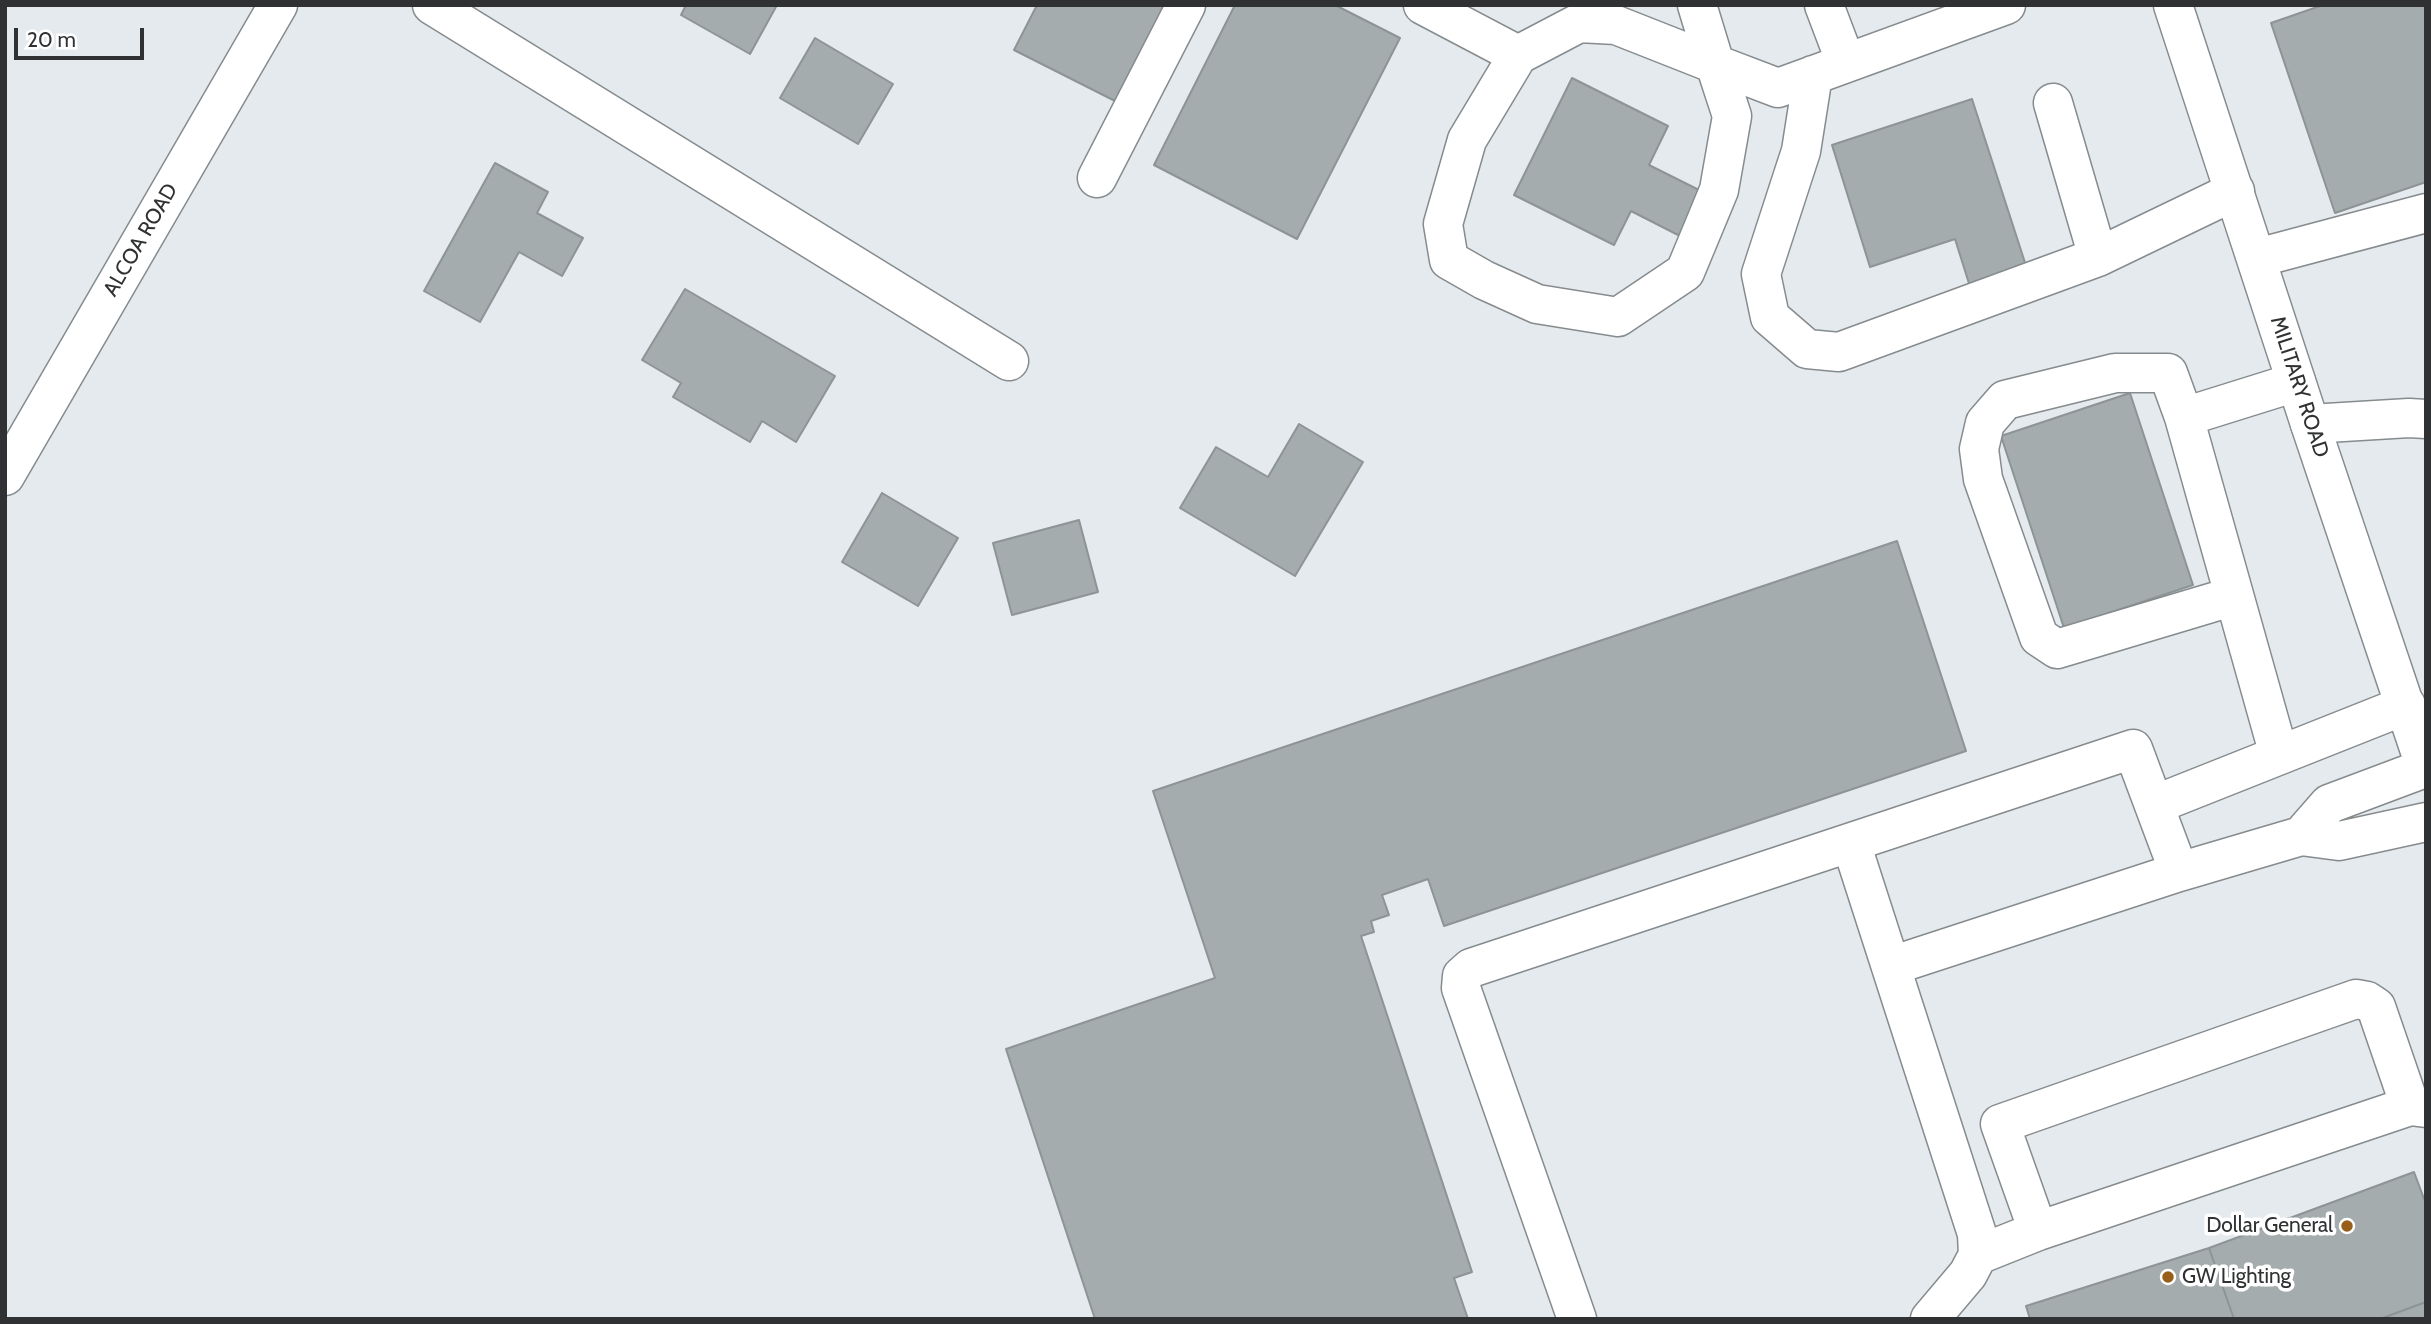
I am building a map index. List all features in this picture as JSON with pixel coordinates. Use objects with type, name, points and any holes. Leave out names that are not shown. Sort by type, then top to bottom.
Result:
[{"type":"main road","name":"ALCOA ROAD","points":[[5,475],[16,432],[278,5]]},
{"type":"main road","points":[[432,5],[1009,361]]},
{"type":"main road","points":[[1097,178],[1186,5]]},
{"type":"main road","points":[[1423,5],[1477,18],[1518,55]]},
{"type":"main road","points":[[1697,5],[1715,64],[1732,117],[1719,190],[1685,272],[1618,317],[1537,304],[1484,280],[1449,260],[1443,224],[1467,140],[1518,55],[1578,23],[1616,25],[1715,64],[1778,88],[2006,5]]},
{"type":"main road","points":[[1824,5],[1830,69],[1761,274],[1770,317],[1807,349],[1839,352],[2098,257],[2235,191]]},
{"type":"main road","name":"MILITARY ROAD","points":[[2174,5],[2310,424],[2426,768]]},
{"type":"main road","points":[[2053,103],[2098,257]]},
{"type":"main road","points":[[2257,258],[2426,213]]},
{"type":"main road","points":[[2234,596],[2057,649],[2039,637],[1983,479],[1979,449],[1984,423],[2005,400],[2115,373],[2168,373],[2184,417],[2279,755]]},
{"type":"main road","points":[[2184,417],[2297,382]]},
{"type":"main road","points":[[2310,424],[2426,419]]},
{"type":"main road","points":[[2154,805],[2406,705]]},
{"type":"main road","points":[[1577,1319],[1461,988],[1462,976],[1471,968],[2133,749],[2179,872]]},
{"type":"main road","points":[[2301,836],[2329,804],[2426,768]]},
{"type":"main road","points":[[1891,966],[2179,872],[2301,836],[2339,841],[2426,822]]},
{"type":"main road","points":[[1851,843],[1977,1234],[1978,1255],[1968,1274],[1930,1319]]},
{"type":"main road","points":[[1947,1143],[2356,999],[2376,1007],[2418,1107],[2038,1231],[1978,1255]]},
{"type":"main road","points":[[2000,1124],[2038,1231]]},
{"type":"building","points":[[686,5],[777,5],[750,54],[681,15]]},
{"type":"building","points":[[1037,5],[1171,5],[1121,104],[1014,50]]},
{"type":"building","points":[[1235,5],[1335,5],[1400,38],[1297,239],[1154,165]]},
{"type":"building","points":[[2323,5],[2426,5],[2426,182],[2335,213],[2271,23]]},
{"type":"building","points":[[815,38],[893,84],[858,144],[780,98]]},
{"type":"building","points":[[1572,78],[1668,126],[1649,165],[1707,194],[1684,238],[1631,211],[1614,245],[1514,195]]},
{"type":"building","points":[[1972,99],[2029,275],[1972,293],[1955,239],[1870,267],[1832,145]]},
{"type":"building","points":[[495,163],[548,192],[537,213],[583,238],[562,276],[519,252],[480,322],[424,291]]},
{"type":"building","points":[[685,289],[835,376],[796,442],[762,421],[750,442],[673,397],[681,383],[642,360]]},
{"type":"building","points":[[2130,393],[2193,585],[2064,628],[2001,436]]},
{"type":"building","points":[[1299,424],[1363,462],[1295,576],[1180,508],[1216,447],[1268,477]]},
{"type":"building","points":[[882,493],[958,538],[918,606],[842,562]]},
{"type":"building","points":[[1079,520],[1098,592],[1012,615],[993,543]]},
{"type":"building","points":[[1897,541],[1966,751],[1444,926],[1428,879],[1382,895],[1389,915],[1371,921],[1374,932],[1361,936],[1472,1272],[1454,1278],[1468,1319],[1095,1319],[1006,1049],[1215,978],[1153,791]]},
{"type":"building","name":"Dollar General","points":[[2414,1172],[2426,1204],[2426,1302],[2380,1319],[2234,1319],[2209,1248]]},
{"type":"building","name":"GW Lighting","points":[[2209,1248],[2234,1319],[2030,1319],[2026,1306]]},
{"type":"building","points":[[2426,1302],[2426,1319],[2380,1319]]},
{"type":"place","name":"Dollar General","points":[[2347,1226]]},
{"type":"place","name":"GW Lighting","points":[[2168,1277]]}]
